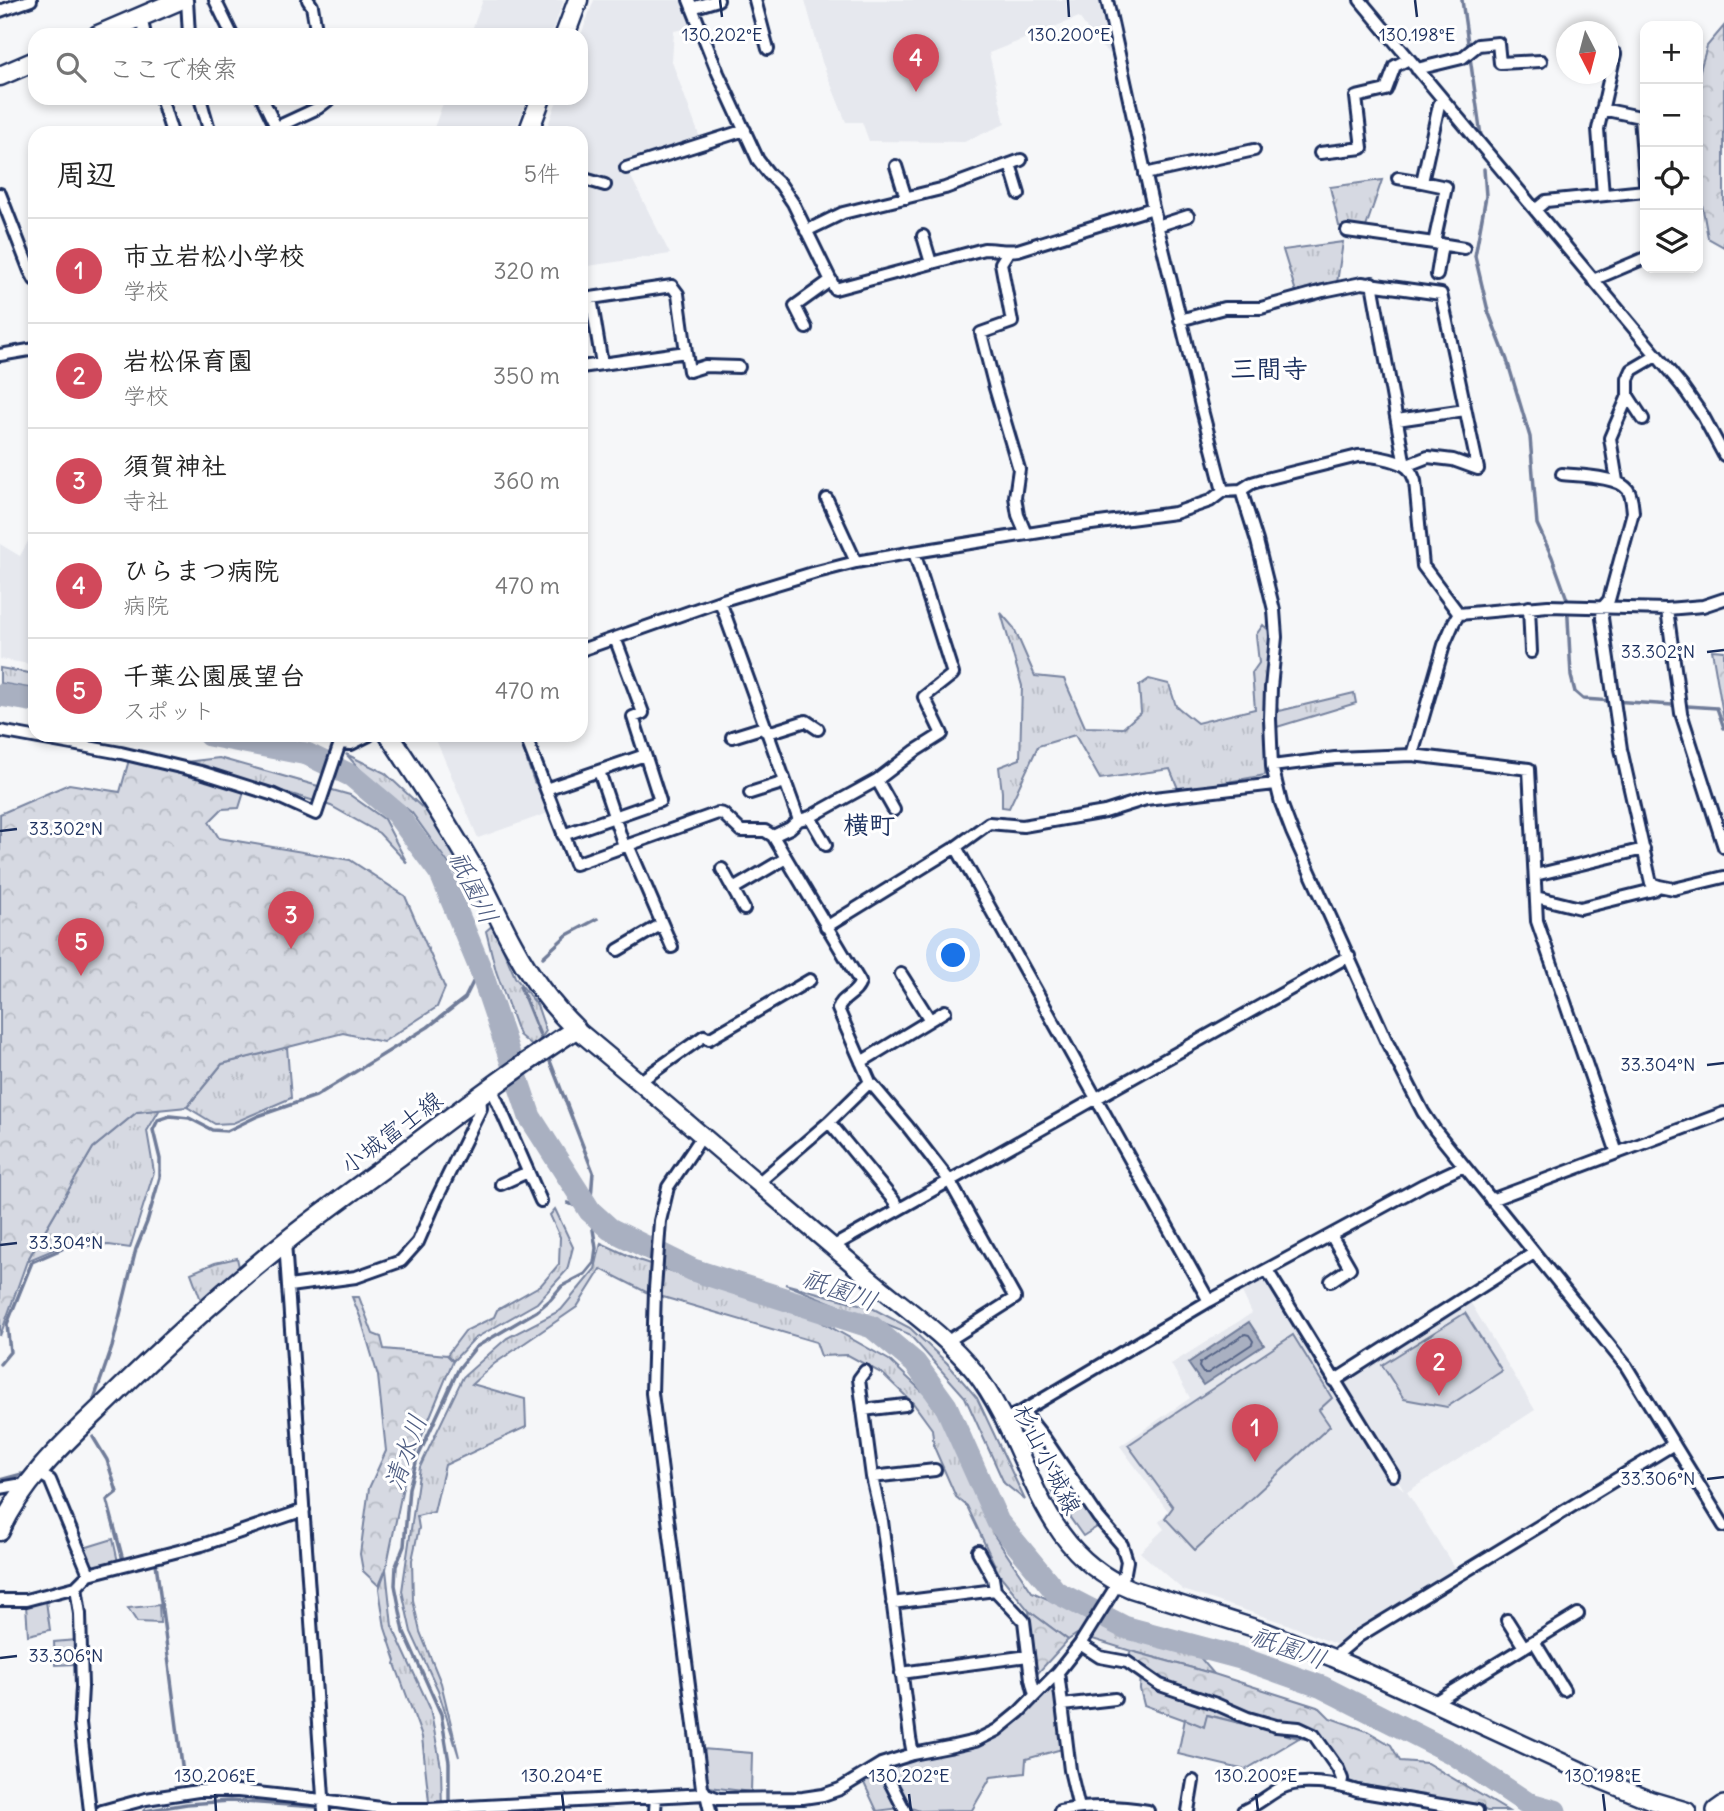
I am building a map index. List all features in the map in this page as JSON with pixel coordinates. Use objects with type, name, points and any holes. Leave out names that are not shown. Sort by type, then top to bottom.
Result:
[{"type":"highway","points":[[1717,1811],[1724,1806]]},
{"type":"main road","points":[[143,26],[180,0]]},
{"type":"main road","points":[[568,28],[578,0]]},
{"type":"main road","points":[[0,76],[28,64]]},
{"type":"main road","points":[[531,126],[538,105]]},
{"type":"main road","points":[[394,742],[458,841],[534,980],[576,1029]]},
{"type":"main road","name":"小城富士線","points":[[0,1531],[27,1487],[50,1458],[214,1302],[285,1242],[486,1091],[576,1029]]},
{"type":"main road","name":"杉山小城線","points":[[576,1029],[948,1343],[987,1390],[1059,1532],[1113,1590],[1167,1602],[1266,1632],[1333,1658],[1601,1780],[1650,1800],[1687,1811]]},
{"type":"street","points":[[0,11],[31,0]]},
{"type":"street","points":[[187,0],[189,28]]},
{"type":"street","points":[[215,0],[229,28]]},
{"type":"street","points":[[315,28],[310,3],[324,0]]},
{"type":"street","points":[[718,0],[690,4],[758,160],[793,203],[835,289],[984,249],[1008,252],[1153,208]]},
{"type":"street","points":[[755,0],[768,49]]},
{"type":"street","points":[[1107,0],[1157,226],[1223,491]]},
{"type":"street","points":[[1360,0],[1682,386],[1703,416],[1724,456]]},
{"type":"street","points":[[1417,69],[1462,58],[1478,44],[1498,43],[1500,63],[1541,61]]},
{"type":"street","points":[[1320,153],[1362,148],[1356,97],[1386,90],[1395,66],[1409,59]]},
{"type":"street","points":[[1603,195],[1598,129],[1608,84]]},
{"type":"street","points":[[1422,182],[1438,105],[1442,99]]},
{"type":"street","points":[[163,105],[170,126]]},
{"type":"street","points":[[202,105],[207,126]]},
{"type":"street","points":[[266,105],[276,126]]},
{"type":"street","points":[[285,126],[322,105]]},
{"type":"street","points":[[1602,108],[1640,117],[1642,147]]},
{"type":"street","points":[[626,167],[745,130]]},
{"type":"street","points":[[1145,174],[1254,150]]},
{"type":"street","points":[[806,230],[843,213],[945,188],[1021,160]]},
{"type":"street","points":[[1010,164],[1019,194]]},
{"type":"street","points":[[897,166],[906,198]]},
{"type":"street","points":[[1398,178],[1447,187],[1438,243],[1437,275]]},
{"type":"street","points":[[588,180],[604,185]]},
{"type":"street","points":[[1535,210],[1546,201],[1640,191]]},
{"type":"street","points":[[0,194],[28,266]]},
{"type":"street","points":[[1157,226],[1188,216]]},
{"type":"street","points":[[1347,231],[1464,248]]},
{"type":"street","points":[[923,236],[931,263]]},
{"type":"street","points":[[1008,252],[1001,263],[1012,323],[981,333],[1019,469],[1015,497],[1018,515],[1026,534]]},
{"type":"street","points":[[1593,280],[1640,260]]},
{"type":"street","points":[[806,328],[795,306],[831,280]]},
{"type":"street","points":[[1181,320],[1224,308],[1261,308],[1362,283],[1441,294],[1478,469],[1454,460],[1428,457],[1405,466]]},
{"type":"street","points":[[1371,283],[1405,466]]},
{"type":"street","points":[[602,364],[592,298],[672,285],[678,294],[689,371],[705,366],[738,367]]},
{"type":"street","points":[[0,355],[28,350]]},
{"type":"street","points":[[588,366],[686,352]]},
{"type":"street","points":[[1617,481],[1610,438],[1629,396],[1628,379],[1632,370],[1656,356]]},
{"type":"street","points":[[1629,396],[1643,419]]},
{"type":"street","points":[[1397,421],[1465,410]]},
{"type":"street","points":[[588,648],[788,579],[856,562],[1175,513],[1210,501],[1223,491],[1241,490],[1262,480],[1367,455],[1405,466],[1411,472],[1415,481],[1423,566],[1459,614]]},
{"type":"street","points":[[1562,474],[1617,481],[1627,488],[1631,497],[1633,512],[1609,600],[1603,607],[1602,618],[1621,749],[1651,883],[1674,889],[1724,877]]},
{"type":"street","points":[[1241,490],[1274,610],[1276,637],[1270,719],[1275,784],[1292,832],[1386,1040],[1423,1112],[1626,1366],[1724,1526]]},
{"type":"street","points":[[827,499],[856,562]]},
{"type":"street","points":[[773,836],[877,780],[943,734],[924,697],[953,674],[914,552]]},
{"type":"street","points":[[1459,614],[1548,606],[1667,609],[1703,606],[1724,599]]},
{"type":"street","points":[[720,601],[785,782],[805,819],[826,845]]},
{"type":"street","points":[[1529,607],[1531,652]]},
{"type":"street","points":[[1667,609],[1681,713],[1724,847]]},
{"type":"street","points":[[1412,755],[1444,645],[1459,614]]},
{"type":"street","points":[[564,835],[660,801],[633,717],[643,713],[615,638]]},
{"type":"street","points":[[768,733],[806,721],[818,729]]},
{"type":"street","points":[[732,737],[761,728],[768,733]]},
{"type":"street","points":[[0,732],[28,737]]},
{"type":"street","points":[[58,742],[121,753],[201,772],[274,795],[316,814],[337,748],[340,743],[355,742]]},
{"type":"street","points":[[528,742],[575,864],[718,813],[723,814],[741,831],[765,831],[773,836],[860,982],[859,989],[839,1004],[838,1009],[870,1082],[949,1180],[1015,1298],[948,1343]]},
{"type":"street","points":[[546,789],[645,755]]},
{"type":"street","points":[[1272,766],[1335,758],[1412,755],[1529,769],[1539,930],[1617,1153]]},
{"type":"street","points":[[598,771],[614,817],[672,947]]},
{"type":"street","points":[[877,780],[894,810]]},
{"type":"street","points":[[750,793],[785,782]]},
{"type":"street","points":[[826,927],[956,847],[989,823],[1023,826],[1105,812],[1146,799],[1275,784]]},
{"type":"street","points":[[956,847],[1209,1301]]},
{"type":"street","points":[[1535,875],[1644,849]]},
{"type":"street","points":[[733,889],[786,858]]},
{"type":"street","points":[[722,869],[744,909]]},
{"type":"street","points":[[1536,897],[1580,908],[1653,890],[1659,886]]},
{"type":"street","points":[[618,950],[662,924]]},
{"type":"street","points":[[832,1247],[1349,956]]},
{"type":"street","points":[[901,975],[930,1020]]},
{"type":"street","points":[[639,1083],[704,1035],[709,1039],[810,980]]},
{"type":"street","points":[[861,1062],[945,1011]]},
{"type":"street","points":[[758,1183],[829,1122],[870,1082]]},
{"type":"street","points":[[486,1091],[541,1202]]},
{"type":"street","points":[[289,1286],[356,1277],[401,1261],[418,1242],[481,1108],[486,1091]]},
{"type":"street","points":[[1491,1200],[1724,1113]]},
{"type":"street","points":[[829,1122],[894,1200],[898,1209]]},
{"type":"street","points":[[703,1135],[668,1187],[660,1221],[652,1394],[702,1788],[710,1811]]},
{"type":"street","points":[[1004,1420],[1209,1301],[1423,1185],[1464,1166]]},
{"type":"street","points":[[501,1184],[528,1172]]},
{"type":"street","points":[[1331,1235],[1350,1268],[1331,1281]]},
{"type":"street","points":[[285,1242],[323,1805]]},
{"type":"street","points":[[1334,1381],[1534,1253]]},
{"type":"street","points":[[1267,1270],[1393,1475]]},
{"type":"street","points":[[865,1371],[859,1379],[872,1477],[882,1521],[913,1754]]},
{"type":"street","points":[[863,1410],[905,1405]]},
{"type":"street","points":[[102,1811],[146,1799],[198,1791],[238,1791],[323,1805],[388,1809],[591,1806],[656,1797],[706,1794],[719,1799],[823,1795],[881,1764],[913,1754],[975,1741],[997,1730],[1019,1712],[1058,1672],[1080,1644],[1125,1572],[1127,1561],[1122,1545],[1098,1517],[1023,1411]]},
{"type":"street","points":[[1333,1658],[1359,1636],[1674,1444]]},
{"type":"street","points":[[872,1477],[935,1469]]},
{"type":"street","points":[[38,1473],[50,1480],[89,1574]]},
{"type":"street","points":[[0,1488],[17,1485],[27,1487]]},
{"type":"street","points":[[0,1600],[26,1600],[76,1587],[89,1574],[202,1545],[304,1510]]},
{"type":"street","points":[[978,1551],[993,1578],[996,1590],[1024,1621],[1035,1695]]},
{"type":"street","points":[[76,1587],[80,1614],[80,1723],[90,1811]]},
{"type":"street","points":[[892,1603],[996,1590]]},
{"type":"street","points":[[1433,1703],[1578,1614]]},
{"type":"street","points":[[1507,1620],[1564,1690]]},
{"type":"street","points":[[1080,1644],[1100,1657],[1127,1662],[1160,1685],[1248,1718],[1276,1726],[1299,1728],[1314,1735],[1338,1769],[1342,1779],[1340,1785]]},
{"type":"street","points":[[901,1673],[1028,1656]]},
{"type":"street","points":[[1058,1672],[1070,1770],[1079,1808]]},
{"type":"street","points":[[1062,1705],[1115,1699]]},
{"type":"street","points":[[881,1764],[905,1811]]},
{"type":"street","points":[[1188,1811],[1194,1781]]},
{"type":"street","points":[[1243,1811],[1283,1787],[1298,1783],[1340,1785],[1357,1791],[1477,1811]]},
{"type":"street","points":[[655,1811],[656,1797]]},
{"type":"street","points":[[780,1798],[781,1811]]},
{"type":"street","points":[[1060,1811],[1079,1808],[1148,1811]]},
{"type":"shaded area","points":[[483,0],[564,0],[554,28],[473,28]]},
{"type":"shaded area","points":[[594,0],[684,0],[694,27],[674,31],[672,62],[703,146],[629,173],[670,254],[588,266],[588,126],[548,126],[555,105],[588,105],[588,28],[584,28]]},
{"type":"shaded area","points":[[805,0],[1099,0],[1110,54],[1097,43],[1079,17],[989,53],[1005,124],[964,142],[869,141],[862,122],[846,122],[822,62]]},
{"type":"shaded area","points":[[442,105],[525,105],[517,126],[435,126]]},
{"type":"shaded area","points":[[28,542],[28,664],[0,659],[0,544],[20,556]]},
{"type":"shaded area","points":[[437,742],[525,742],[551,812],[478,838]]},
{"type":"shaded area","points":[[1269,1277],[1389,1477],[1404,1490],[1342,1383],[1469,1300],[1535,1410],[1407,1492],[1456,1570],[1337,1645],[1287,1624],[1183,1590],[1143,1555],[1140,1552],[1164,1529],[1159,1522],[1168,1511],[1120,1446],[1190,1398],[1171,1364],[1252,1313],[1242,1292]]},
{"type":"green space","points":[[1724,26],[1724,247],[1708,238],[1703,210],[1703,60],[1707,46]]},
{"type":"green space","points":[[1382,180],[1365,230],[1339,226],[1330,187]]},
{"type":"green space","points":[[1343,242],[1337,283],[1296,292],[1283,250]]},
{"type":"green space","points":[[1001,613],[1014,628],[1035,676],[1064,679],[1085,727],[1123,728],[1141,712],[1139,686],[1149,679],[1169,684],[1176,706],[1197,723],[1255,709],[1252,673],[1259,663],[1256,635],[1263,625],[1272,633],[1266,687],[1279,711],[1354,693],[1356,703],[1267,730],[1265,775],[1179,791],[1170,769],[1100,779],[1075,735],[1038,746],[1009,808],[1002,807],[999,767],[1020,759],[1022,686]]},
{"type":"green space","points":[[1712,650],[1724,651],[1724,720]]},
{"type":"green space","points":[[0,668],[28,673],[28,688],[0,683]]},
{"type":"green space","points":[[346,754],[385,773],[428,813],[467,869],[476,902],[412,813],[364,774]]},
{"type":"green space","points":[[219,758],[350,795],[384,819],[407,863],[379,833],[331,806],[185,762]]},
{"type":"green space","points":[[129,760],[245,789],[239,808],[222,809],[209,822],[219,838],[350,860],[405,896],[445,988],[437,1007],[383,1042],[343,1033],[222,1064],[187,1107],[137,1112],[93,1148],[27,1261],[0,1336],[0,814],[69,784],[120,792]]},
{"type":"green space","points":[[493,925],[515,977],[537,1005],[546,1031],[539,1041],[543,1055],[519,1035],[496,971],[486,931]]},
{"type":"green space","points":[[287,1047],[291,1098],[233,1123],[215,1124],[187,1107],[222,1064]]},
{"type":"green space","points":[[160,1109],[147,1131],[154,1172],[130,1248],[109,1245],[60,1247],[27,1261],[93,1148],[137,1112]]},
{"type":"green space","points":[[555,1209],[573,1247],[567,1270],[537,1303],[474,1339],[453,1361],[447,1355],[465,1331],[494,1317],[497,1310],[541,1285],[559,1264],[560,1237],[550,1215]]},
{"type":"green space","points":[[601,1243],[638,1260],[816,1319],[889,1360],[926,1395],[950,1431],[994,1535],[1032,1592],[1112,1628],[1198,1655],[1214,1674],[1077,1634],[1068,1640],[1029,1611],[999,1574],[967,1506],[956,1497],[934,1447],[932,1429],[913,1403],[883,1374],[848,1355],[821,1356],[816,1342],[646,1292],[601,1269],[577,1307],[494,1364],[472,1384],[525,1399],[526,1427],[445,1465],[434,1512],[417,1516],[419,1528],[412,1560],[413,1600],[420,1632],[441,1683],[459,1757],[438,1690],[411,1632],[402,1591],[420,1467],[463,1377],[507,1338],[561,1310],[595,1269]]},
{"type":"green space","points":[[237,1258],[240,1271],[201,1300],[191,1273]]},
{"type":"green space","points":[[785,1284],[870,1307],[910,1328],[947,1363],[977,1398],[1025,1500],[1004,1483],[965,1397],[909,1334]]},
{"type":"green space","points":[[352,1297],[359,1297],[373,1334],[381,1337],[384,1349],[447,1355],[453,1361],[405,1477],[386,1569],[379,1586],[363,1571],[360,1554],[369,1488],[386,1451],[378,1376]]},
{"type":"green space","points":[[1465,1313],[1502,1371],[1447,1407],[1404,1399],[1382,1365]]},
{"type":"green space","points":[[1293,1335],[1332,1398],[1319,1410],[1330,1426],[1195,1550],[1165,1518],[1173,1507],[1128,1445]]},
{"type":"green space","points":[[1068,1482],[1097,1527],[1083,1536],[1051,1491]]},
{"type":"green space","points":[[113,1539],[118,1562],[92,1567],[84,1548]]},
{"type":"green space","points":[[386,1569],[392,1626],[430,1708],[441,1767],[442,1811],[430,1811],[422,1737],[395,1664],[385,1628],[379,1589]]},
{"type":"green space","points":[[46,1601],[50,1630],[28,1635],[26,1605]]},
{"type":"green space","points":[[159,1605],[160,1623],[137,1622],[128,1608]]},
{"type":"green space","points":[[1029,1611],[1068,1640],[1037,1674]]},
{"type":"green space","points":[[76,1640],[75,1664],[55,1665],[54,1642]]},
{"type":"green space","points":[[1131,1651],[1320,1708],[1330,1718],[1367,1731],[1391,1745],[1400,1761],[1427,1763],[1508,1811],[1487,1811],[1353,1783],[1335,1772],[1313,1740],[1208,1715],[1204,1727],[1144,1705],[1140,1689],[1141,1674],[1124,1664]]},
{"type":"green space","points":[[1055,1679],[1062,1749],[1026,1759],[1025,1773],[991,1777],[972,1810],[920,1811],[908,1807],[877,1811],[864,1783],[876,1771],[977,1745]]},
{"type":"green space","points":[[1207,1715],[1299,1738],[1245,1770],[1178,1754],[1185,1719],[1204,1727]]},
{"type":"green space","points":[[702,1749],[752,1753],[751,1792],[709,1787]]},
{"type":"water","points":[[1249,1322],[1264,1345],[1203,1385],[1188,1363]]},
{"type":"waterway","points":[[1462,0],[1481,136]]},
{"type":"waterway","points":[[1484,169],[1486,196],[1475,256],[1488,311],[1507,360],[1530,437],[1537,524],[1567,599],[1571,676],[1575,692],[1583,699],[1717,708],[1724,728]]},
{"type":"waterway","name":"祇園川","points":[[0,695],[28,700]]},
{"type":"waterway","name":"祇園川","points":[[245,742],[307,754],[352,776],[396,813],[441,874],[480,968],[530,1117],[590,1211],[610,1229],[693,1270],[872,1327],[915,1363],[946,1406],[998,1522],[1056,1592],[1124,1627],[1240,1658],[1322,1687],[1454,1754],[1527,1803],[1555,1811]]},
{"type":"waterway","points":[[528,762],[535,782]]},
{"type":"waterway","points":[[543,957],[567,935],[597,919]]},
{"type":"waterway","points":[[94,1399],[112,1347],[136,1249],[160,1177],[160,1159],[153,1130],[158,1120],[170,1116],[189,1118],[212,1130],[227,1131],[258,1116],[316,1096],[428,1027],[465,998],[480,968]]},
{"type":"waterway","points":[[520,986],[544,1045]]},
{"type":"waterway","points":[[548,1056],[593,1172],[590,1211],[568,1203]]},
{"type":"waterway","name":"清水川","points":[[449,1805],[449,1762],[441,1714],[404,1632],[395,1585],[396,1566],[404,1546],[409,1488],[417,1459],[459,1368],[476,1347],[537,1311],[562,1286],[585,1274],[594,1263],[596,1248],[590,1211]]},
{"type":"waterway","points":[[0,1364],[10,1352],[7,1324],[32,1262],[62,1249]]},
{"type":"waterway","points":[[301,1384],[328,1786]]},
{"type":"waterway","points":[[93,1437],[107,1460],[117,1492],[107,1500],[123,1560]]},
{"type":"waterway","points":[[0,1480],[22,1474]]},
{"type":"waterway","points":[[156,1563],[184,1781]]},
{"type":"waterway","points":[[144,1811],[230,1801],[316,1807]]},
{"type":"place","name":"ひらまつ病院","points":[[916,92]]},
{"type":"place","name":"須賀神社","points":[[291,949]]},
{"type":"place","name":"千葉公園展望台","points":[[81,976]]},
{"type":"place","name":"岩松保育園","points":[[1439,1396]]},
{"type":"place","name":"市立岩松小学校","points":[[1255,1462]]},
{"type":"district","name":"三間寺","points":[[1269,368]]},
{"type":"district","name":"横町","points":[[869,824]]}]
